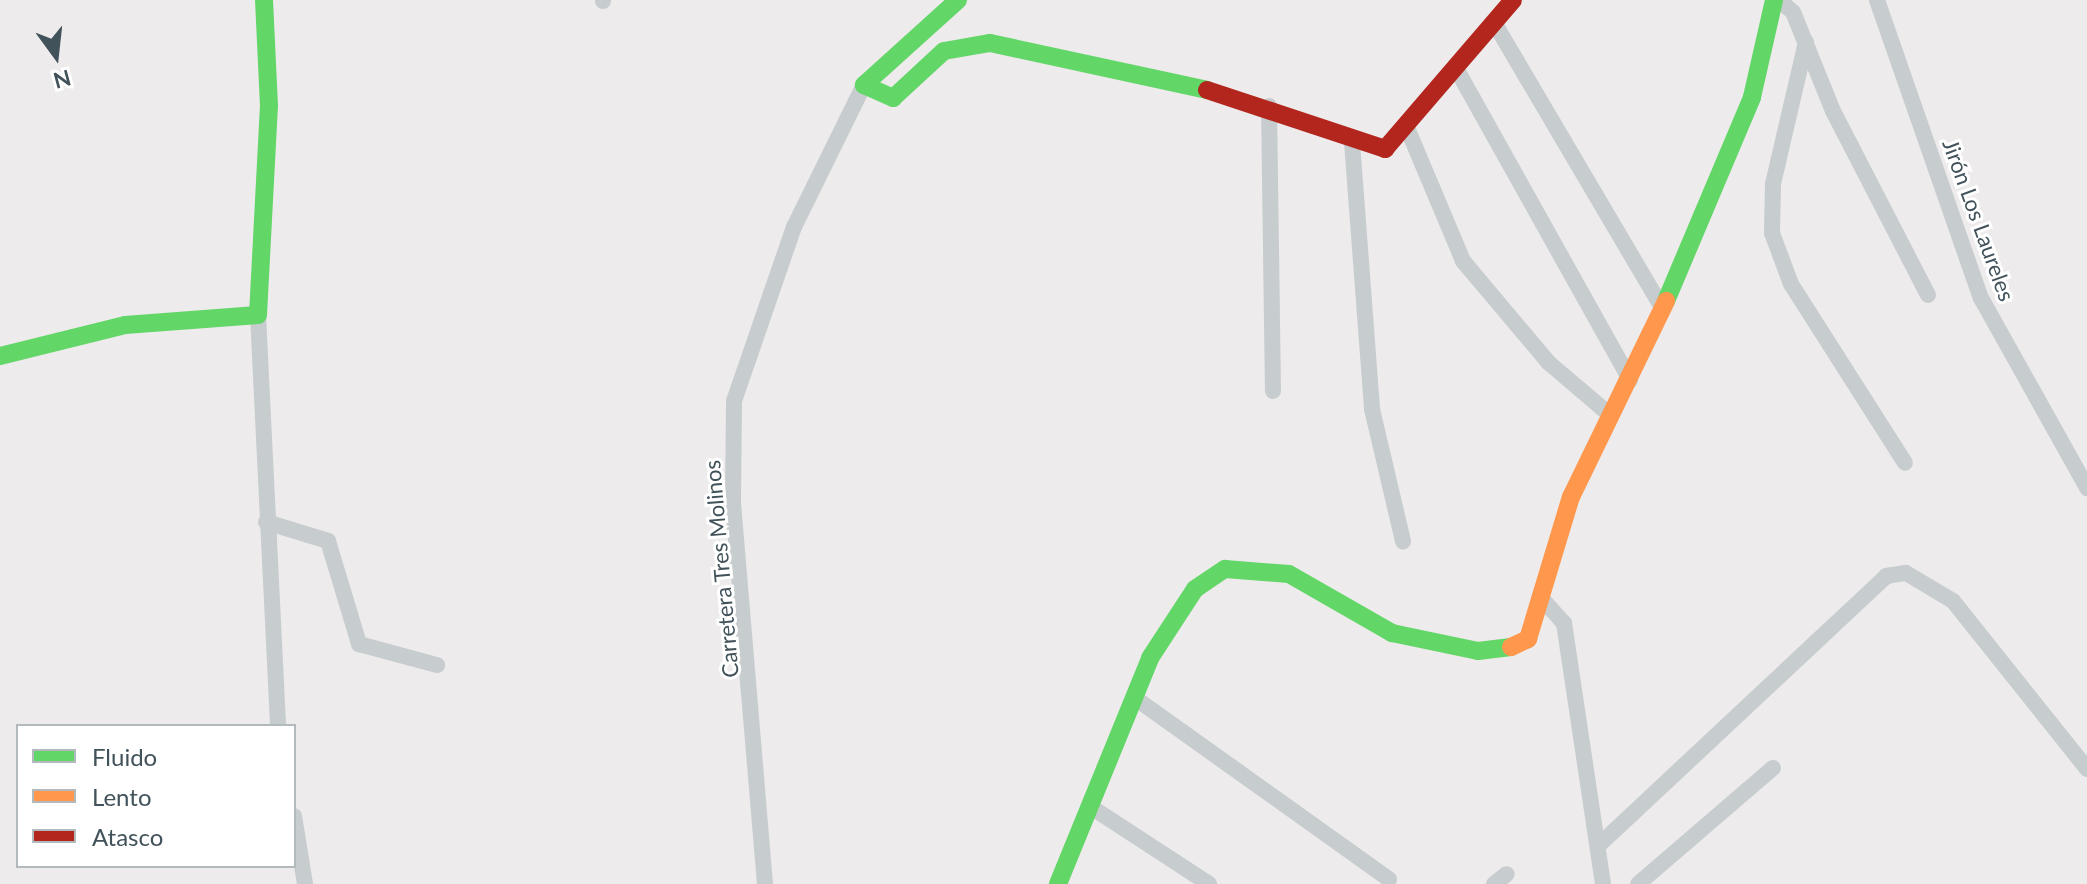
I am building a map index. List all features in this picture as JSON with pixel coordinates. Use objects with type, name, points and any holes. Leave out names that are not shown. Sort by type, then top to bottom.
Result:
[{"type":"street","points":[[264,0],[269,106],[258,315],[278,724]]},
{"type":"street","points":[[958,0],[864,85],[893,98],[944,51],[990,43],[1269,106],[1352,142],[1385,149],[1408,130],[1513,0]]},
{"type":"street","points":[[1777,0],[1806,42],[1833,111],[1928,295]]},
{"type":"street","points":[[1058,884],[1135,698],[1169,625],[1195,589],[1225,569],[1289,574],[1392,633],[1478,651],[1505,650],[1528,639],[1544,601],[1571,497],[1663,309],[1752,97],[1777,0]]},
{"type":"street","name":"Jirón Los Laureles","points":[[1877,0],[1981,298],[2087,488]]},
{"type":"street","points":[[1495,24],[1663,309]]},
{"type":"street","points":[[1806,42],[1773,184],[1774,242],[1791,284],[1905,463]]},
{"type":"street","points":[[1457,70],[1630,380]]},
{"type":"street","name":"Carretera Tres Molinos","points":[[765,884],[733,500],[734,401],[794,227],[864,85]]},
{"type":"street","points":[[1269,106],[1273,391]]},
{"type":"street","points":[[1408,130],[1463,261],[1549,363],[1610,415]]},
{"type":"street","points":[[1352,142],[1372,409],[1403,541]]},
{"type":"street","points":[[0,356],[125,325],[258,315]]},
{"type":"street","points":[[266,522],[328,541],[359,644],[437,665]]},
{"type":"street","points":[[1599,845],[1886,576],[1906,573],[1953,601],[2087,769]]},
{"type":"street","points":[[1544,601],[1564,623],[1603,884]]},
{"type":"street","points":[[1135,698],[1389,879]]},
{"type":"street","points":[[1638,884],[1773,768]]},
{"type":"street","points":[[1091,807],[1209,884]]},
{"type":"street","points":[[296,828],[305,884]]},
{"type":"traffic: fast","points":[[0,356],[125,325],[258,315],[269,106],[264,0]]},
{"type":"traffic: fast","points":[[958,0],[864,85],[893,98],[944,51],[990,43],[1207,90]]},
{"type":"traffic: fast","points":[[1666,301],[1752,97],[1774,0]]},
{"type":"traffic: fast","points":[[1058,884],[1150,658],[1195,589],[1225,569],[1289,574],[1392,633],[1478,651],[1511,647]]},
{"type":"traffic: slow","points":[[1511,647],[1528,639],[1571,497],[1666,301]]},
{"type":"traffic: jam","points":[[1207,90],[1385,149],[1513,0]]}]
